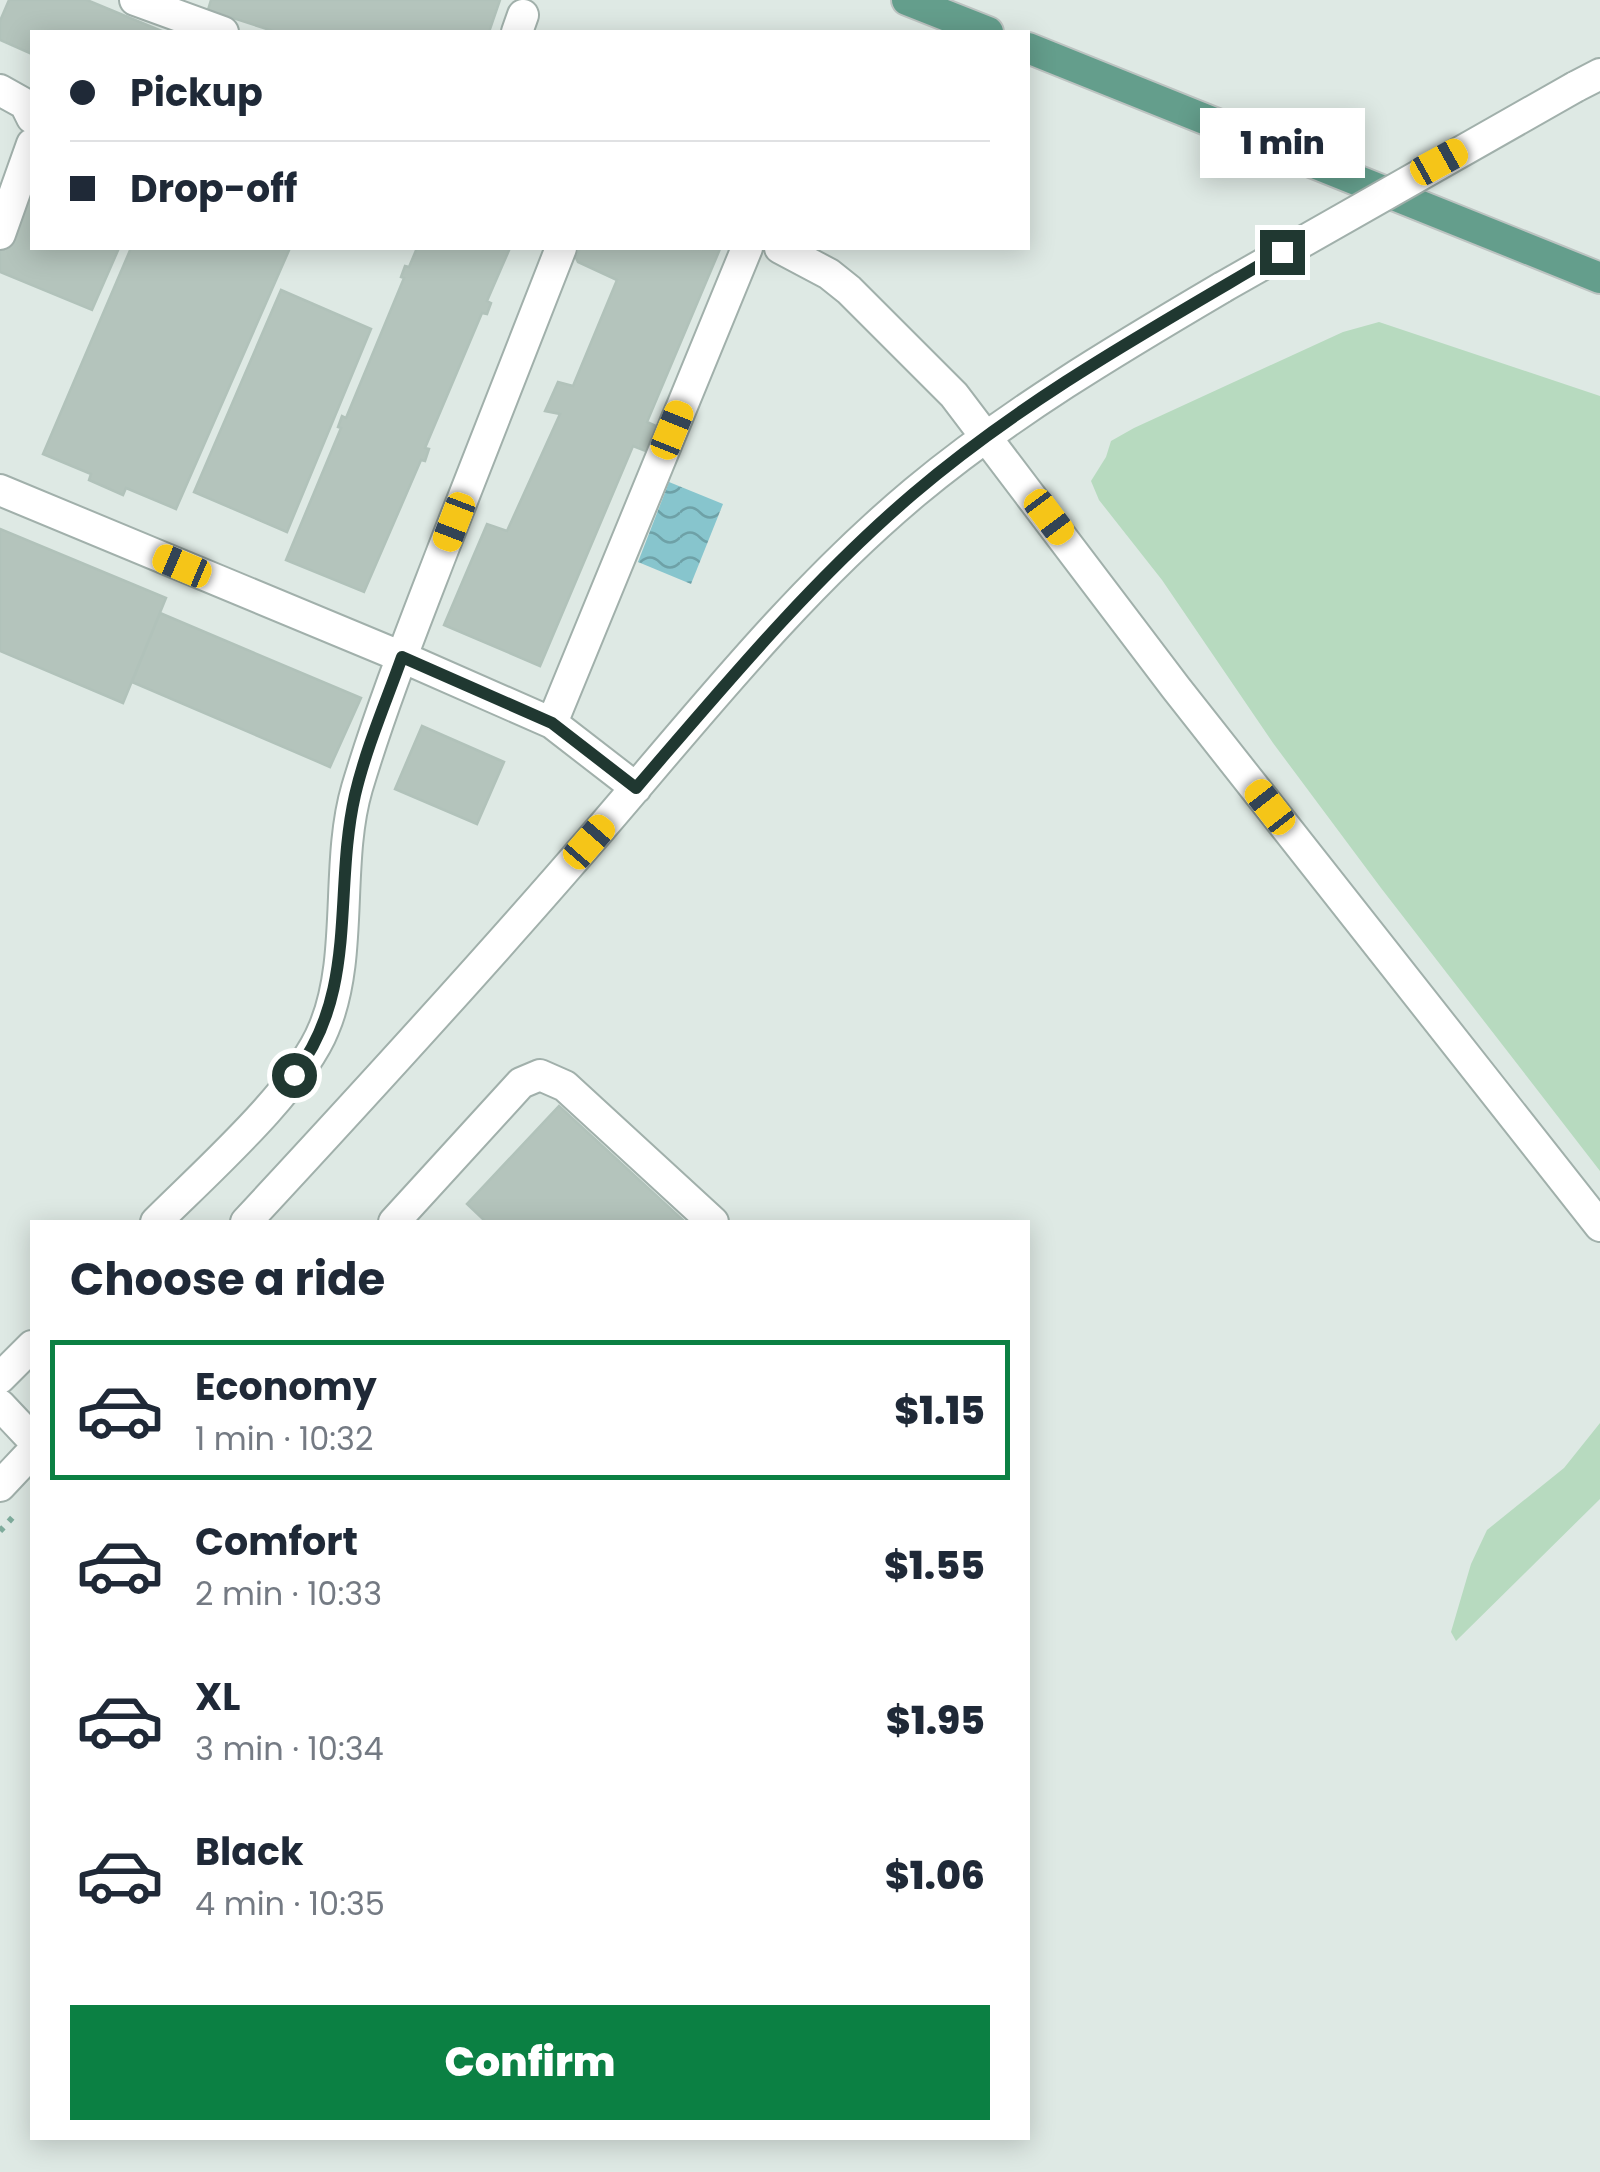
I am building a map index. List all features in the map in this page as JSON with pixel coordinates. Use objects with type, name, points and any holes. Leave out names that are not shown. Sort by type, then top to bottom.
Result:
[{"type":"main road","points":[[907,0],[983,30]]},
{"type":"main road","points":[[1030,49],[1600,278]]},
{"type":"street","points":[[136,0],[217,30]]},
{"type":"street","points":[[248,1220],[472,978],[761,644],[849,552],[914,494],[988,435],[1103,358],[1588,80]]},
{"type":"street","points":[[0,90],[26,104],[30,113]]},
{"type":"street","points":[[0,234],[30,150]]},
{"type":"street","points":[[158,1220],[278,1096],[312,1053],[324,1028],[336,978],[355,793],[402,657],[560,250]]},
{"type":"street","points":[[552,723],[747,250]]},
{"type":"street","points":[[784,250],[829,274],[849,290],[954,395],[988,435],[1176,688],[1600,1226]]},
{"type":"street","points":[[0,490],[552,723],[636,788]]},
{"type":"street","points":[[396,1220],[521,1083],[540,1075],[566,1086],[711,1220]]},
{"type":"street","points":[[0,1378],[30,1348]]},
{"type":"street","points":[[0,1405],[30,1438]]},
{"type":"street","points":[[0,1486],[30,1454]]},
{"type":"green space","points":[[1379,322],[1600,396],[1600,1171],[1273,743],[1162,580],[1099,500],[1091,481],[1111,441],[1134,428],[1343,332]]},
{"type":"green space","points":[[1600,1423],[1600,1499],[1456,1641],[1451,1632],[1471,1564],[1487,1530],[1564,1468]]},
{"type":"water","points":[[669,482],[723,504],[691,584],[638,562]]},
{"type":"building","points":[[9,0],[87,0],[159,30],[30,30],[30,53],[0,40],[0,21]]},
{"type":"building","points":[[211,0],[500,0],[490,30],[270,30],[208,10]]},
{"type":"building","points":[[30,177],[30,250],[118,250],[92,310],[0,272],[0,250]]},
{"type":"building","points":[[130,250],[289,250],[176,509],[126,488],[123,495],[89,480],[91,474],[43,454]]},
{"type":"building","points":[[416,250],[509,250],[487,301],[491,303],[487,314],[482,313],[425,448],[429,449],[425,461],[421,460],[364,592],[286,560],[341,428],[338,427],[342,416],[346,418],[404,278],[401,277],[405,266],[409,267]]},
{"type":"building","points":[[579,250],[720,250],[647,422],[658,427],[648,452],[633,446],[540,666],[444,625],[487,524],[507,531],[560,414],[545,411],[558,382],[573,386],[617,280],[576,258]]},
{"type":"building","points":[[281,290],[371,329],[287,532],[194,492]]},
{"type":"building","points":[[0,529],[166,598],[123,703],[0,651]]},
{"type":"building","points":[[160,613],[361,698],[330,767],[132,682]]},
{"type":"building","points":[[422,726],[504,762],[477,824],[395,789]]},
{"type":"building","points":[[559,1106],[683,1220],[484,1220],[467,1204]]},
{"type":"route","points":[[294,1075],[312,1053],[332,1006],[355,793],[402,657],[552,723],[636,788],[761,644],[849,552],[914,494],[1038,400],[1282,252]]}]
